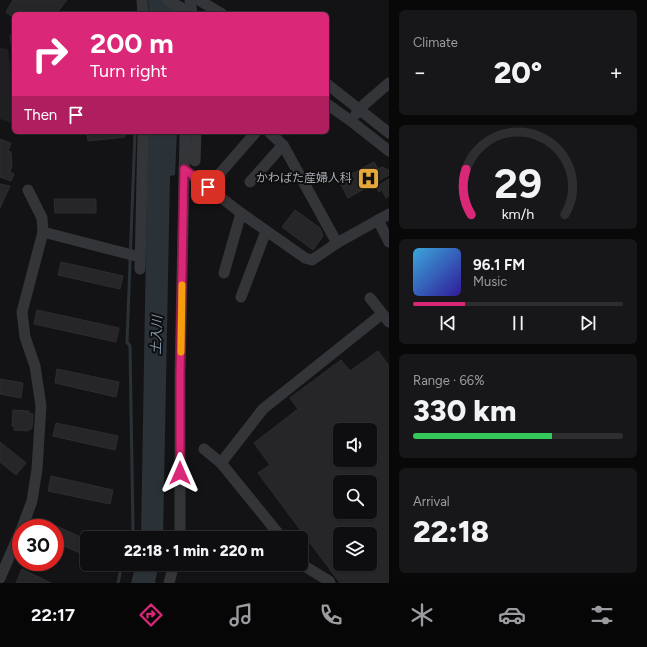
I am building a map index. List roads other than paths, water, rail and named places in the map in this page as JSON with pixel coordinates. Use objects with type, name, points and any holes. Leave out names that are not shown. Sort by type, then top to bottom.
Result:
[{"type":"street","points":[[142,0],[143,12]]},
{"type":"street","points":[[168,0],[190,10]]},
{"type":"street","points":[[199,0],[219,12]]},
{"type":"street","points":[[351,121],[360,109],[389,83]]},
{"type":"street","points":[[329,86],[389,133]]},
{"type":"street","points":[[329,105],[389,151]]},
{"type":"street","points":[[140,269],[143,134]]},
{"type":"street","points":[[180,531],[180,382],[185,134]]},
{"type":"street","points":[[194,161],[196,134]]},
{"type":"street","points":[[208,187],[254,134]]},
{"type":"street","points":[[271,134],[282,145],[336,243]]},
{"type":"street","points":[[250,182],[282,145]]},
{"type":"street","points":[[184,169],[266,231],[305,258],[312,260],[336,243],[389,214]]},
{"type":"street","points":[[25,519],[32,501],[37,469],[41,406],[35,366],[25,337],[22,312],[43,232],[42,218],[28,190]]},
{"type":"street","points":[[224,273],[241,213]]},
{"type":"street","points":[[378,220],[389,242]]},
{"type":"street","points":[[240,297],[266,231]]},
{"type":"street","points":[[43,232],[140,257]]},
{"type":"street","points":[[221,463],[263,409],[385,318],[370,298]]},
{"type":"street","points":[[204,449],[221,463],[276,531]]},
{"type":"street","points":[[0,578],[12,550]]},
{"type":"street","points":[[308,568],[330,583]]},
{"type":"street","points":[[169,583],[172,571]]},
{"type":"street","points":[[176,583],[179,571]]},
{"type":"water","points":[[148,0],[179,0],[180,12],[149,12]]},
{"type":"water","name":"土入川","points":[[148,134],[177,134],[175,175],[170,176],[163,531],[141,531]]},
{"type":"water","points":[[134,571],[157,571],[155,582],[157,583],[131,583]]},
{"type":"waterway","points":[[133,530],[130,346],[127,342],[135,134]]},
{"type":"waterway","points":[[118,583],[121,571]]},
{"type":"place","name":"かわばた産婦人科","points":[[368,178]]}]
